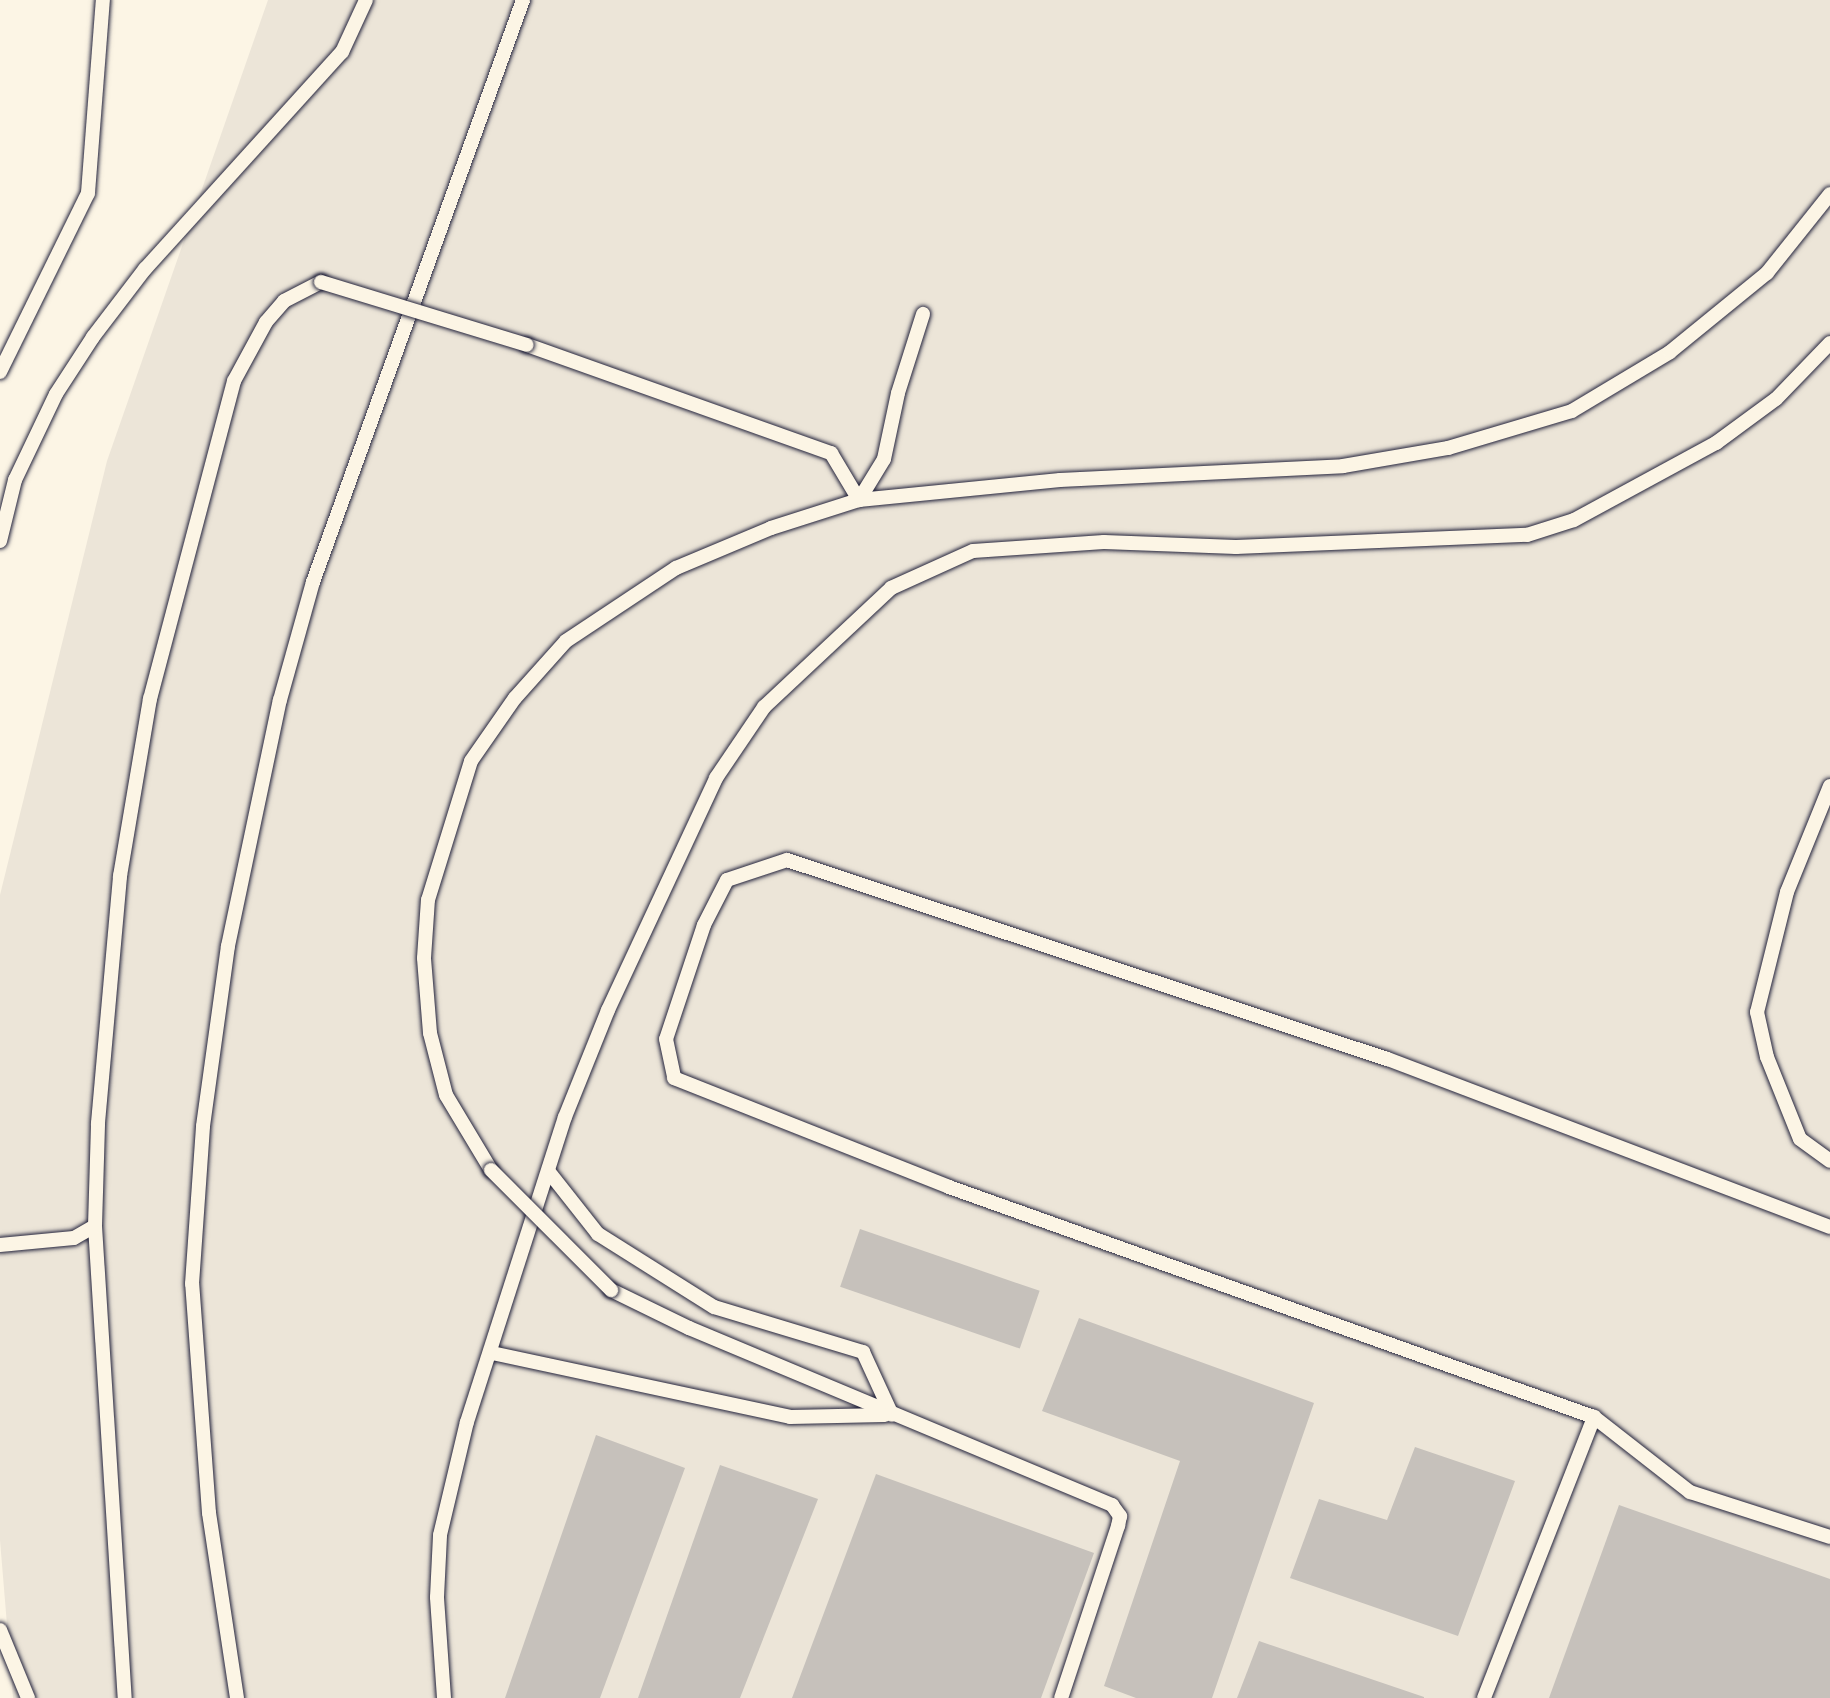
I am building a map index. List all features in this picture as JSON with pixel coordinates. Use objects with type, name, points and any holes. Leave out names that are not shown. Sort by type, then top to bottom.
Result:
[{"type":"lane","points":[[0,372],[88,194],[103,0]]},
{"type":"lane","points":[[0,541],[14,480],[56,394],[93,337],[145,269],[342,52],[366,0]]},
{"type":"lane","points":[[237,1698],[209,1513],[192,1284],[203,1126],[228,946],[280,700],[314,582],[523,0]]},
{"type":"lane","points":[[1061,1698],[1120,1516],[1112,1505],[689,1328],[611,1290],[491,1170],[446,1095],[430,1032],[424,958],[428,900],[471,761],[515,698],[566,641],[625,600],[710,553],[859,500],[1060,480],[1343,466],[1448,448],[1572,411],[1670,352],[1766,274],[1830,194]]},
{"type":"lane","points":[[125,1698],[95,1226],[98,1123],[120,876],[150,698],[234,381],[266,322],[284,301],[321,282],[528,345],[831,452],[859,500]]},
{"type":"lane","points":[[859,500],[884,459],[898,393],[923,314]]},
{"type":"lane","points":[[444,1698],[437,1596],[440,1535],[468,1422],[549,1172],[608,1010],[716,778],[764,706],[891,588],[973,551],[1104,542],[1236,547],[1527,535],[1574,520],[1716,442],[1776,399],[1830,342]]},
{"type":"lane","points":[[1830,786],[1787,892],[1757,1012],[1767,1057],[1800,1139],[1830,1161]]},
{"type":"lane","points":[[1830,1227],[1387,1059],[787,860],[727,880],[704,925],[666,1039],[674,1078],[949,1188],[1594,1417],[1690,1492],[1830,1537]]},
{"type":"lane","points":[[549,1172],[598,1234],[714,1308],[863,1352],[892,1415]]},
{"type":"lane","points":[[0,1246],[74,1238],[95,1226]]},
{"type":"lane","points":[[492,1353],[790,1416],[892,1415]]},
{"type":"lane","points":[[1484,1698],[1594,1417]]},
{"type":"lane","points":[[0,1630],[28,1698]]},
{"type":"shaded area","points":[[268,0],[1830,0],[1830,1698],[13,1698],[0,1540],[0,895],[107,461]]},
{"type":"building","points":[[860,1229],[1040,1291],[1020,1349],[840,1287]]},
{"type":"building","points":[[1079,1318],[1314,1403],[1212,1698],[1136,1698],[1104,1686],[1180,1461],[1042,1411]]},
{"type":"building","points":[[596,1435],[685,1468],[600,1698],[505,1698]]},
{"type":"building","points":[[1415,1447],[1515,1481],[1458,1636],[1290,1578],[1319,1499],[1387,1520]]},
{"type":"building","points":[[720,1465],[818,1499],[740,1698],[638,1698]]},
{"type":"building","points":[[876,1474],[1094,1553],[1041,1698],[792,1698]]},
{"type":"building","points":[[1619,1505],[1830,1579],[1830,1698],[1549,1698]]},
{"type":"building","points":[[1259,1641],[1424,1697],[1424,1698],[1237,1698]]}]
